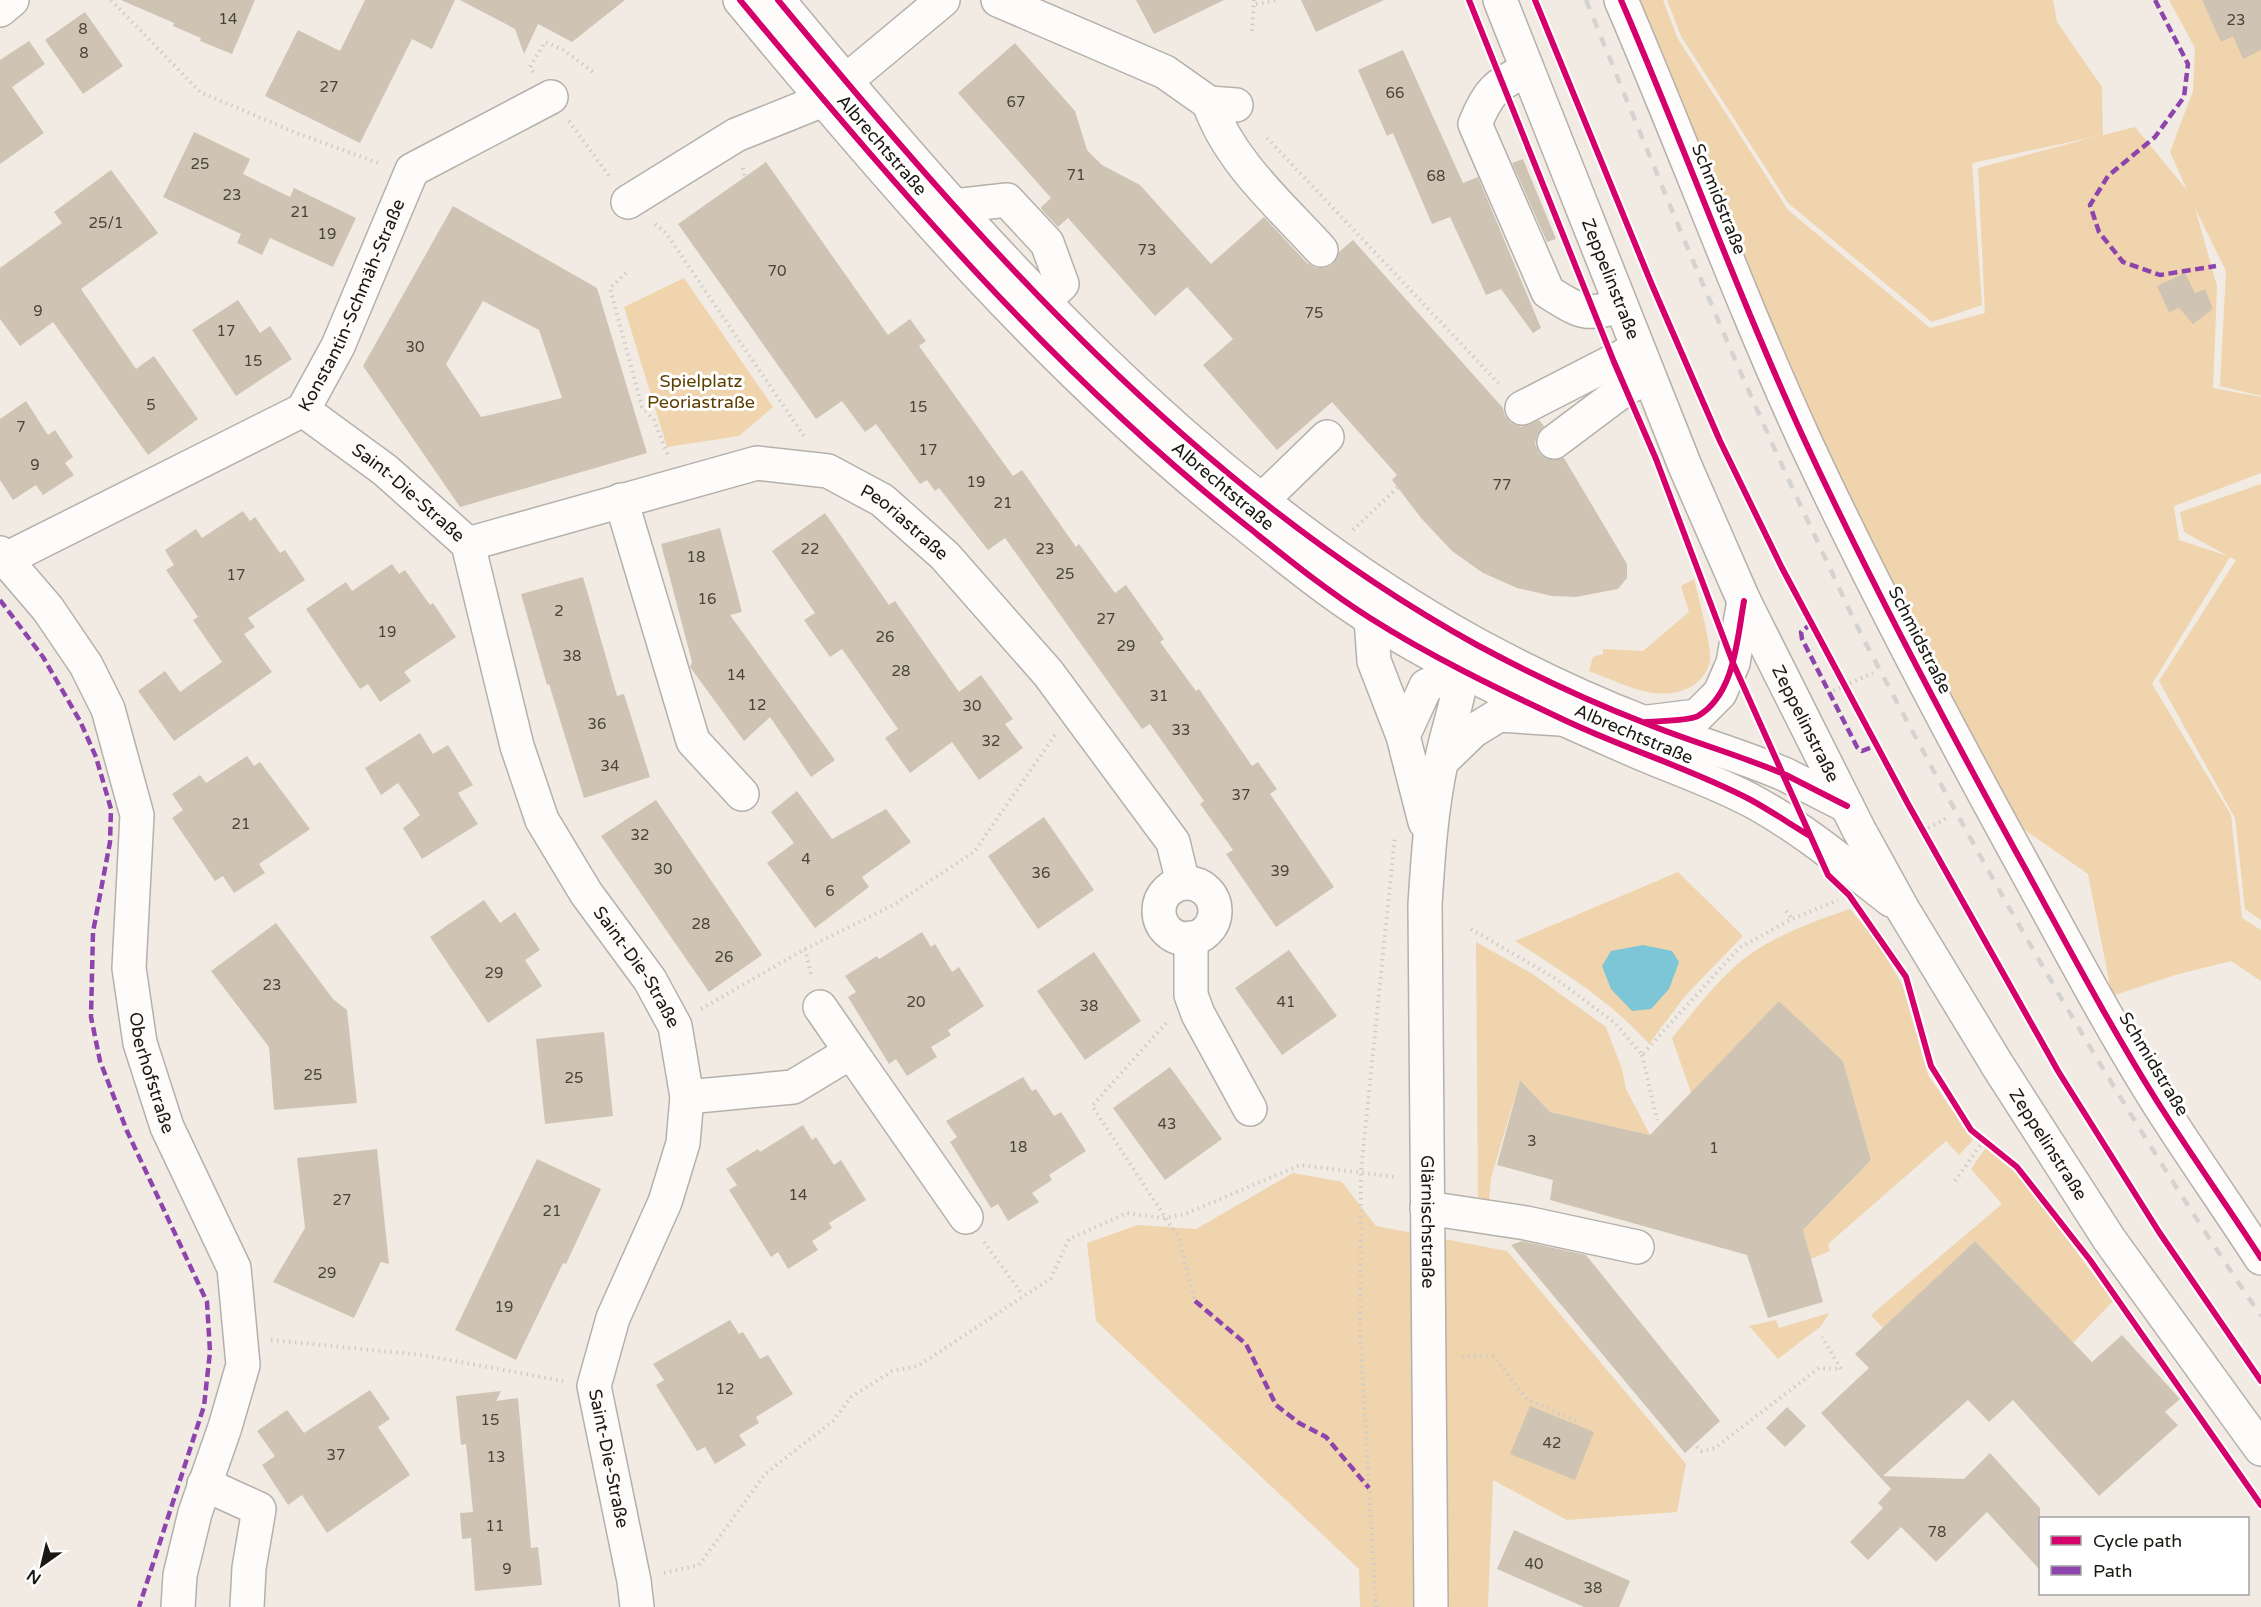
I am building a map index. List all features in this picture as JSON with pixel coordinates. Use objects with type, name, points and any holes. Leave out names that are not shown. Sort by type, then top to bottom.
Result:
[{"type":"street","points":[[0,10],[12,0]]},
{"type":"street","name":"Albrechtstraße","points":[[740,0],[954,206],[1136,393],[1261,501],[1359,572],[1469,657],[1560,719],[1750,800],[1810,836],[1902,908]]},
{"type":"street","name":"Albrechtstraße","points":[[778,0],[835,92],[972,268],[1016,316],[1130,427],[1216,501],[1316,581],[1371,618],[1784,775],[1847,806]]},
{"type":"street","name":"Albrechtstraße","points":[[835,92],[943,0]]},
{"type":"street","points":[[998,0],[1165,72],[1222,104],[1218,129],[1249,171],[1321,250]]},
{"type":"street","name":"Zeppelinstraße","points":[[1500,0],[1643,363],[1744,601],[1847,806],[1902,908],[1998,1066],[2109,1239],[2261,1449]]},
{"type":"street","name":"Schmidstraße","points":[[1621,0],[1663,96],[1701,197],[1748,310],[1804,439],[1890,617],[2073,956],[2148,1087],[2261,1258]]},
{"type":"street","points":[[1527,70],[1503,81],[1486,97],[1572,307],[1595,314],[1621,306]]},
{"type":"street","points":[[628,202],[736,135],[835,92]]},
{"type":"street","points":[[412,170],[551,97]]},
{"type":"street","name":"Konstantin-Schmäh-Straße","points":[[3,556],[303,410],[338,346],[412,170]]},
{"type":"street","points":[[954,206],[1007,200],[1047,243],[1062,284],[1044,301],[972,268]]},
{"type":"street","points":[[1522,408],[1643,363]]},
{"type":"street","points":[[1554,442],[1626,388],[1643,363]]},
{"type":"street","name":"Saint-Die-Straße","points":[[303,410],[385,470],[468,544],[517,746],[542,820],[586,893],[650,980],[675,1026],[687,1097],[683,1143],[665,1202],[613,1317],[594,1386],[635,1594]]},
{"type":"street","points":[[1216,501],[1261,501],[1327,437]]},
{"type":"street","name":"Peoriastraße","points":[[468,544],[757,463],[828,471],[882,500],[945,555],[1020,638],[1173,842],[1184,883],[1166,893],[1161,901],[1160,917],[1171,933],[1191,938],[1191,995]]},
{"type":"street","points":[[621,500],[693,741],[742,794]]},
{"type":"street","name":"Oberhofstraße","points":[[3,556],[48,609],[87,665],[108,709],[137,815],[129,968],[141,1043],[167,1127],[234,1268],[243,1365],[225,1427],[204,1484],[180,1575],[178,1607]]},
{"type":"street","points":[[1642,722],[1697,716],[1720,693],[1733,663],[1744,601]]},
{"type":"street","name":"Glärnischstraße","points":[[1371,618],[1374,661],[1402,736],[1429,836]]},
{"type":"street","points":[[1402,736],[1426,686],[1469,657]]},
{"type":"street","name":"Glärnischstraße","points":[[1431,1607],[1425,905],[1429,836],[1441,762],[1469,657]]},
{"type":"street","points":[[1441,762],[1473,731],[1499,716],[1560,719]]},
{"type":"street","points":[[1191,995],[1197,1014],[1250,1108]]},
{"type":"street","points":[[820,1007],[966,1217]]},
{"type":"street","points":[[687,1097],[793,1087],[851,1052]]},
{"type":"street","points":[[1427,1208],[1526,1223],[1637,1247]]},
{"type":"street","points":[[204,1484],[259,1509],[249,1568],[247,1607]]},
{"type":"path","points":[[111,0],[200,92],[368,161],[412,170]]},
{"type":"path","points":[[1252,31],[1255,2],[1278,0]]},
{"type":"path","points":[[545,42],[562,49],[596,74]]},
{"type":"path","points":[[551,97],[628,202],[666,233],[828,471]]},
{"type":"path","points":[[1222,104],[1522,408]]},
{"type":"path","points":[[626,273],[610,288],[642,407],[654,420],[679,484]]},
{"type":"path","points":[[1361,521],[1398,487]]},
{"type":"path","points":[[1828,693],[1872,673]]},
{"type":"path","points":[[675,1026],[805,950],[895,904],[974,852],[1074,708]]},
{"type":"path","points":[[1923,831],[1947,818]]},
{"type":"path","points":[[1376,1607],[1360,1334],[1361,1171],[1397,829]]},
{"type":"path","points":[[1642,1055],[1739,948],[1792,919],[1840,899]]},
{"type":"path","points":[[1786,911],[1792,919]]},
{"type":"path","points":[[1471,930],[1556,979],[1615,1023],[1642,1055],[1657,1120]]},
{"type":"path","points":[[1191,995],[1092,1106],[1163,1218],[1179,1238],[1195,1301]]},
{"type":"path","points":[[1955,1181],[1984,1140]]},
{"type":"path","points":[[635,1594],[699,1564],[765,1474],[833,1421],[851,1396],[892,1371],[918,1366],[1050,1278],[1069,1239],[1127,1213],[1163,1218],[1185,1214],[1299,1165],[1361,1171]]},
{"type":"path","points":[[966,1217],[1023,1295]]},
{"type":"path","points":[[240,1337],[422,1355],[594,1386]]},
{"type":"path","points":[[1693,1442],[1701,1451],[1715,1448],[1819,1368],[1841,1368],[1822,1337]]},
{"type":"path","points":[[1428,1359],[1493,1356],[1527,1399],[1576,1421]]},
{"type":"green space","points":[[1611,0],[1663,0],[1678,39],[1788,210],[1930,328],[1985,313],[1978,168],[2098,136],[1972,163],[1982,305],[1932,322],[1788,203],[1681,36],[1667,0],[2053,0],[2057,22],[2102,87],[2103,135],[2135,127],[2187,190],[2170,152],[2193,91],[2195,48],[2169,0],[2261,0],[2261,396],[2220,386],[2226,271],[2195,208],[2217,286],[2213,388],[2261,397],[2261,473],[2174,506],[2179,540],[2228,556],[2184,532],[2180,512],[2261,484],[2261,920],[2245,909],[2235,818],[2159,681],[2236,560],[2230,557],[2152,684],[2231,815],[2242,918],[2261,930],[2261,981],[2231,961],[2175,975],[2112,996],[2088,874],[2009,819],[1696,205]]},
{"type":"green space","name":"Spielplatz Peoriastraße","points":[[684,278],[773,407],[739,436],[667,447],[624,307]]},
{"type":"green space","points":[[1694,579],[1710,654],[1708,668],[1698,682],[1682,691],[1656,693],[1642,691],[1589,671],[1593,657],[1603,654],[1603,649],[1643,651],[1689,612],[1681,586]]},
{"type":"green space","points":[[1678,872],[1743,936],[1685,996],[1649,1044],[1603,1001],[1515,941]]},
{"type":"green space","points":[[1850,909],[1876,941],[1902,984],[1928,1075],[1973,1140],[1959,1155],[1946,1141],[1828,1244],[1830,1251],[1811,1259],[1803,1230],[1871,1160],[1843,1061],[1779,1001],[1691,1093],[1672,1038],[1716,985],[1746,957],[1796,929]]},
{"type":"green space","points":[[1476,942],[1531,973],[1606,1027],[1622,1069],[1626,1089],[1650,1135],[1550,1112],[1520,1080],[1491,1178],[1489,1200],[1478,1197]]},
{"type":"green space","points":[[1987,1146],[2014,1168],[2113,1301],[2073,1343],[1975,1241],[1883,1328],[1871,1315],[2002,1204],[1971,1169]]},
{"type":"green space","points":[[1293,1173],[1342,1182],[1376,1226],[1507,1251],[1686,1464],[1677,1512],[1567,1520],[1493,1480],[1488,1607],[1360,1607],[1359,1569],[1096,1321],[1087,1243],[1138,1225],[1196,1229]]},
{"type":"green space","points":[[1829,1313],[1821,1326],[1778,1359],[1749,1326],[1776,1320],[1779,1328]]},
{"type":"water","points":[[1643,945],[1672,951],[1679,962],[1669,989],[1651,1009],[1632,1011],[1611,989],[1602,966],[1611,951]]},
{"type":"building","points":[[121,0],[255,0],[232,54],[200,41],[201,38],[173,26],[174,23]]},
{"type":"building","points":[[365,0],[455,0],[432,49],[412,39],[360,143],[265,96],[298,30],[340,51]]},
{"type":"building","points":[[460,0],[625,0],[572,42],[538,24],[524,54],[515,29]]},
{"type":"building","points":[[1136,0],[1224,0],[1154,34]]},
{"type":"building","points":[[1301,0],[1384,0],[1316,32]]},
{"type":"building","points":[[2202,0],[2261,0],[2261,50],[2243,59],[2233,36],[2221,42]]},
{"type":"building","points":[[85,12],[123,66],[83,94],[45,40]]},
{"type":"building","points":[[29,41],[45,64],[12,87],[44,133],[0,164],[0,60]]},
{"type":"building","points":[[1015,43],[1075,111],[1087,150],[1102,165],[1140,185],[1211,264],[1264,217],[1307,263],[1316,268],[1325,268],[1333,264],[1339,252],[1353,240],[1503,408],[1505,416],[1511,423],[1521,427],[1539,420],[1544,426],[1537,435],[1535,444],[1539,453],[1547,459],[1564,458],[1627,564],[1627,578],[1618,589],[1576,597],[1552,596],[1517,588],[1483,573],[1452,551],[1421,518],[1392,480],[1397,475],[1332,402],[1277,450],[1203,365],[1233,339],[1187,287],[1155,316],[1068,218],[1058,227],[1042,210],[1041,207],[1051,198],[958,93]]},
{"type":"building","points":[[1403,50],[1463,183],[1478,177],[1541,328],[1533,333],[1501,289],[1486,295],[1450,217],[1432,224],[1393,133],[1387,136],[1358,70]]},
{"type":"building","points":[[194,132],[250,159],[243,174],[290,197],[294,188],[356,218],[333,267],[270,238],[262,255],[237,243],[241,234],[163,197]]},
{"type":"building","points":[[1523,159],[1556,239],[1547,242],[1512,163]]},
{"type":"building","points":[[766,162],[888,335],[910,319],[926,341],[919,346],[1013,476],[1022,470],[1076,547],[1079,544],[1115,593],[1126,585],[1164,639],[1160,642],[1196,691],[1199,689],[1252,766],[1258,762],[1277,789],[1270,794],[1334,887],[1276,927],[1226,854],[1233,850],[1200,804],[1204,801],[1150,724],[1142,729],[1005,538],[988,550],[939,488],[935,491],[927,480],[920,484],[876,424],[865,432],[842,401],[816,419],[678,224]]},
{"type":"building","points":[[111,170],[158,233],[81,289],[136,369],[154,356],[198,419],[148,455],[53,322],[20,346],[0,319],[0,268],[62,223],[54,212]]},
{"type":"building","points":[[453,206],[597,288],[647,453],[460,507],[363,366]],"holes":[[[483,301],[539,330],[562,398],[481,417],[446,364]]]},
{"type":"building","points":[[2185,273],[2195,293],[2205,289],[2213,309],[2193,324],[2179,308],[2169,312],[2157,286]]},
{"type":"building","points":[[238,300],[260,333],[270,326],[292,359],[236,396],[192,330]]},
{"type":"building","points":[[26,401],[48,435],[55,430],[73,457],[65,463],[74,475],[43,495],[36,485],[13,500],[0,480],[0,419]]},
{"type":"building","points":[[243,511],[250,521],[255,517],[280,553],[285,550],[305,580],[248,618],[255,627],[244,634],[272,672],[174,741],[138,691],[165,671],[180,692],[222,662],[193,620],[198,617],[166,570],[174,565],[165,550],[196,529],[202,538]]},
{"type":"building","points":[[825,513],[889,605],[895,601],[959,692],[981,675],[1013,719],[1005,724],[1023,748],[979,780],[952,742],[910,773],[885,738],[898,729],[842,649],[830,657],[804,620],[815,613],[772,551]]},
{"type":"building","points":[[720,528],[742,612],[730,615],[835,760],[811,777],[770,717],[744,741],[690,667],[692,662],[661,544]]},
{"type":"building","points":[[392,564],[399,574],[405,570],[430,605],[433,603],[456,637],[404,672],[411,681],[380,702],[368,684],[360,689],[306,609],[346,582],[352,591]]},
{"type":"building","points":[[583,577],[617,696],[624,694],[650,777],[584,798],[549,684],[547,685],[521,594]]},
{"type":"building","points":[[420,733],[433,754],[448,745],[473,785],[458,793],[478,824],[422,859],[403,828],[420,815],[398,783],[381,795],[365,768]]},
{"type":"building","points":[[247,756],[254,766],[260,762],[310,829],[259,864],[265,873],[234,893],[223,876],[215,881],[172,818],[183,810],[172,794],[200,775],[206,783]]},
{"type":"building","points":[[797,791],[832,839],[886,809],[911,842],[862,877],[869,887],[815,928],[767,863],[794,843],[771,812]]},
{"type":"building","points":[[656,800],[762,955],[709,992],[601,836]]},
{"type":"building","points":[[1044,817],[1094,890],[1038,929],[988,856]]},
{"type":"building","points":[[484,900],[500,923],[515,912],[540,950],[525,960],[542,986],[488,1023],[430,937]]},
{"type":"building","points":[[276,923],[333,999],[347,1010],[357,1103],[274,1110],[269,1047],[211,971]]},
{"type":"building","points":[[922,932],[931,947],[935,944],[952,972],[959,967],[984,1006],[948,1030],[951,1035],[931,1047],[937,1057],[907,1076],[896,1059],[889,1064],[848,997],[856,992],[845,976],[877,956],[879,959]]},
{"type":"building","points":[[1289,950],[1337,1016],[1282,1055],[1235,988]]},
{"type":"building","points":[[1094,952],[1141,1021],[1085,1060],[1037,991]]},
{"type":"building","points":[[1779,1001],[1843,1061],[1871,1160],[1803,1230],[1823,1302],[1768,1318],[1747,1255],[1550,1200],[1553,1180],[1497,1165],[1520,1080],[1550,1112],[1650,1135]]},
{"type":"building","points":[[604,1032],[613,1116],[545,1124],[536,1039]]},
{"type":"building","points":[[1170,1067],[1222,1139],[1165,1180],[1113,1108]]},
{"type":"building","points":[[1023,1077],[1032,1091],[1036,1089],[1054,1116],[1061,1112],[1086,1151],[1049,1175],[1052,1180],[1032,1193],[1039,1202],[1008,1221],[998,1204],[991,1208],[950,1142],[957,1137],[946,1121]]},
{"type":"building","points":[[803,1125],[812,1140],[816,1137],[834,1165],[841,1160],[866,1200],[829,1223],[832,1228],[812,1241],[818,1250],[788,1269],[778,1252],[771,1257],[729,1190],[737,1185],[726,1169],[758,1149],[760,1152]]},
{"type":"building","points":[[377,1149],[389,1264],[381,1262],[354,1318],[273,1282],[305,1228],[297,1158]]},
{"type":"building","points":[[537,1159],[601,1189],[566,1264],[563,1263],[516,1360],[455,1330]]},
{"type":"building","points":[[1522,1241],[1586,1255],[1720,1421],[1685,1453],[1511,1245]]},
{"type":"building","points":[[1975,1241],[2092,1362],[2122,1335],[2180,1399],[2165,1412],[2178,1425],[2099,1496],[2013,1400],[1989,1422],[1968,1400],[1883,1476],[1964,1479],[1990,1453],[2040,1508],[2039,1569],[1987,1512],[1936,1562],[1901,1527],[1868,1560],[1850,1542],[1883,1508],[1878,1503],[1891,1489],[1821,1413],[1869,1368],[1855,1354]]},
{"type":"building","points":[[730,1320],[739,1334],[743,1332],[760,1359],[768,1355],[793,1394],[756,1417],[759,1423],[739,1435],[746,1445],[715,1464],[705,1447],[697,1451],[656,1385],[664,1380],[653,1364]]},
{"type":"building","points":[[370,1390],[390,1419],[378,1427],[410,1475],[327,1533],[302,1495],[288,1505],[262,1465],[275,1456],[257,1431],[287,1410],[304,1433]]},
{"type":"building","points":[[501,1391],[496,1401],[518,1398],[531,1548],[538,1547],[542,1585],[475,1591],[471,1538],[462,1539],[460,1513],[473,1512],[466,1444],[461,1445],[456,1396]]},
{"type":"building","points":[[1530,1406],[1594,1432],[1575,1480],[1510,1454]]},
{"type":"building","points":[[1787,1407],[1806,1426],[1785,1447],[1766,1428]]},
{"type":"building","points":[[1514,1530],[1630,1581],[1619,1607],[1584,1607],[1497,1569]]},
{"type":"railway","points":[[1586,0],[1725,335],[1783,468],[1864,640],[2009,908],[2057,991],[2156,1155],[2261,1316]]},
{"type":"marked path","points":[[2155,0],[2188,64],[2184,97],[2155,137],[2108,176],[2090,205],[2099,232],[2123,262],[2160,275],[2216,266]]},
{"type":"marked path","points":[[0,600],[43,657],[80,721],[96,757],[111,809],[110,842],[93,932],[91,1017],[100,1061],[127,1131],[207,1302],[210,1352],[204,1406],[139,1607]]},
{"type":"marked path","points":[[1812,623],[1801,632],[1802,639],[1857,747],[1862,751],[1877,745]]},
{"type":"marked path","points":[[1195,1301],[1246,1344],[1276,1405],[1299,1423],[1326,1437],[1369,1488]]},
{"type":"cycle path","points":[[740,0],[919,209],[1044,343],[1177,468],[1293,563],[1354,608],[1440,658],[1584,729],[1728,789],[1758,804],[1810,836]]},
{"type":"cycle path","points":[[778,0],[933,182],[1014,270],[1098,356],[1186,437],[1278,513],[1375,583],[1497,656],[1624,715],[1786,775],[1847,806]]},
{"type":"cycle path","points":[[1469,0],[1614,362],[1656,459],[1733,663],[1828,875],[1849,895],[1906,977],[1931,1066],[1971,1130],[2017,1167],[2090,1260],[2261,1505]]},
{"type":"cycle path","points":[[1535,0],[1652,285],[1720,441],[1782,568],[1908,804],[2058,1071],[2159,1232],[2261,1381]]},
{"type":"cycle path","points":[[1621,0],[1780,385],[1880,595],[1987,799],[2118,1037],[2168,1118],[2261,1258]]},
{"type":"cycle path","points":[[1646,722],[1694,718],[1710,706],[1720,694],[1732,664],[1744,601]]}]
